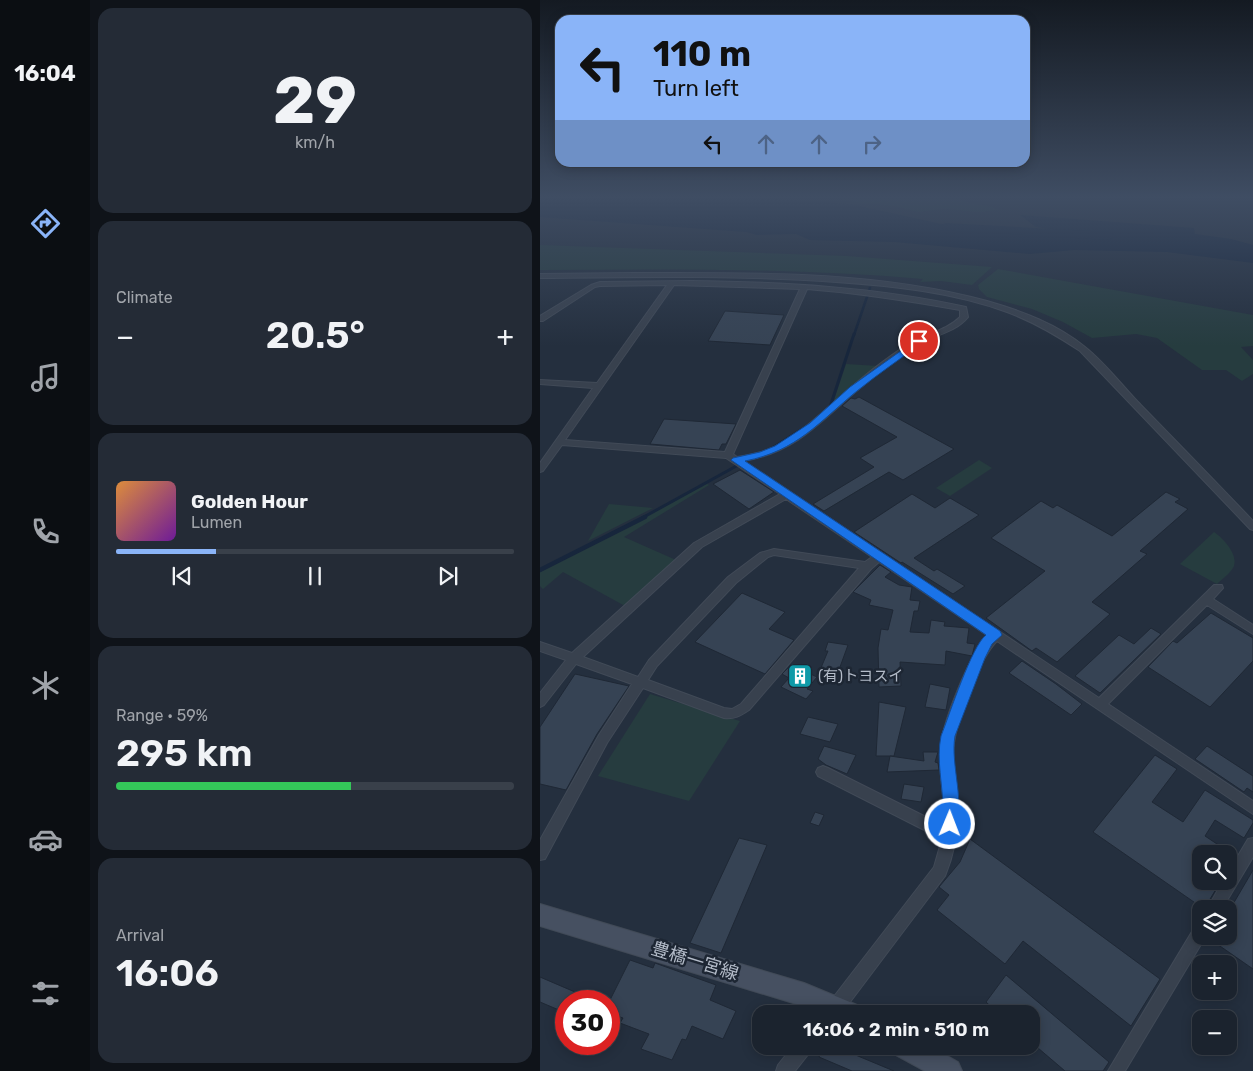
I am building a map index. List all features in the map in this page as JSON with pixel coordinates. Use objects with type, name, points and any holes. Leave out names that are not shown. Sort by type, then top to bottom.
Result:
[{"type":"main road","name":"豊橋一宮線","points":[[540,914],[804,994],[825,1005]]},
{"type":"main road","points":[[921,1055],[949,1071]]},
{"type":"street","points":[[540,276],[695,275],[842,280],[935,292],[1002,307],[1054,328],[1083,348],[1253,527]]},
{"type":"street","points":[[540,469],[672,282]]},
{"type":"street","points":[[540,319],[597,284],[672,282],[845,290],[928,301],[963,309],[964,317],[948,330],[912,345],[854,389],[814,425],[779,448],[763,455],[732,457],[559,442]]},
{"type":"street","points":[[732,457],[804,288]]},
{"type":"street","points":[[540,382],[599,386]]},
{"type":"street","points":[[732,457],[1253,808]]},
{"type":"street","points":[[540,702],[574,658],[698,545],[787,494]]},
{"type":"street","points":[[540,854],[603,739],[653,663],[720,592],[764,555],[778,552],[867,566]]},
{"type":"street","points":[[540,646],[724,713],[739,712],[867,566],[879,556]]},
{"type":"street","points":[[1100,705],[1218,588]]},
{"type":"street","points":[[1207,600],[1253,630]]},
{"type":"street","points":[[843,1005],[940,871],[946,855],[951,812],[946,748],[948,736],[979,658],[988,640],[996,635]]},
{"type":"street","points":[[823,772],[948,835]]},
{"type":"street","points":[[1219,900],[1253,844]]},
{"type":"street","points":[[1116,1071],[1192,945]]},
{"type":"street","points":[[784,1071],[797,1055]]},
{"type":"green space","points":[[540,246],[847,256],[992,267],[972,285],[941,281],[920,282],[923,279],[875,275],[779,271],[540,270]]},
{"type":"green space","points":[[998,269],[1253,315],[1253,346],[1241,347],[1253,360],[1253,374],[1242,381],[1226,370],[1202,370],[1157,338],[1136,334],[1092,338],[1063,322],[1032,309],[987,297],[979,289],[978,285]]},
{"type":"green space","points":[[846,364],[879,366],[832,406]]},
{"type":"green space","points":[[979,460],[992,468],[950,496],[936,488]]},
{"type":"green space","points":[[707,484],[709,485],[624,537],[676,560],[625,606],[563,572],[543,589],[540,586],[540,572]]},
{"type":"green space","points":[[609,504],[653,508],[588,541]]},
{"type":"green space","points":[[1214,532],[1229,547],[1235,561],[1231,571],[1217,584],[1180,564]]},
{"type":"green space","points":[[650,694],[740,721],[689,801],[598,776]]},
{"type":"water","points":[[939,246],[1253,246],[1253,263],[1167,252],[1074,250],[1030,254]]},
{"type":"building","points":[[725,311],[784,315],[770,345],[708,341]]},
{"type":"building","points":[[859,397],[954,449],[903,480],[889,472],[824,511],[813,504],[874,467],[860,458],[897,437],[842,406],[851,398]]},
{"type":"building","points":[[664,419],[736,424],[726,444],[722,444],[719,450],[650,444]]},
{"type":"building","points":[[740,470],[774,492],[749,509],[713,484]]},
{"type":"building","points":[[1166,492],[1180,499],[1175,502],[1188,509],[1140,551],[1147,554],[1092,602],[1110,614],[1057,662],[1036,648],[1032,651],[986,618],[1045,571],[991,538],[1041,501],[1053,508],[1057,505],[1112,536]]},
{"type":"building","points":[[912,494],[935,508],[950,498],[979,515],[914,558],[934,571],[937,569],[965,586],[953,594],[854,532]]},
{"type":"building","points":[[880,565],[891,572],[885,577],[899,585],[912,587],[910,600],[920,601],[918,611],[914,611],[910,632],[929,633],[931,620],[945,622],[944,626],[969,628],[967,643],[975,644],[972,656],[946,651],[945,665],[900,662],[901,686],[879,687],[878,648],[881,629],[888,630],[893,610],[869,605],[871,600],[853,592]]},
{"type":"building","points":[[742,593],[785,612],[769,629],[794,640],[765,674],[695,642]]},
{"type":"building","points":[[1211,613],[1253,638],[1253,661],[1210,707],[1148,667],[1173,641],[1177,643]]},
{"type":"building","points":[[1151,628],[1161,634],[1100,693],[1075,676],[1119,635],[1134,644]]},
{"type":"building","points":[[828,642],[848,645],[836,678],[818,675],[828,651],[825,651]]},
{"type":"building","points":[[1022,661],[1082,704],[1071,715],[1009,673]]},
{"type":"building","points":[[791,665],[817,677],[807,689],[813,691],[806,699],[781,687],[789,678],[782,674]]},
{"type":"building","points":[[575,674],[629,686],[597,734],[566,790],[540,784],[540,727]]},
{"type":"building","points":[[930,684],[950,688],[946,710],[925,707]]},
{"type":"building","points":[[879,702],[906,707],[894,756],[876,756]]},
{"type":"building","points":[[808,717],[838,724],[830,742],[800,734]]},
{"type":"building","points":[[824,746],[856,755],[847,774],[826,765],[818,759]]},
{"type":"building","points":[[1207,746],[1253,776],[1253,792],[1247,788],[1244,792],[1195,759]]},
{"type":"building","points":[[923,752],[938,752],[935,762],[938,763],[939,770],[887,772],[890,756],[924,761]]},
{"type":"building","points":[[1155,755],[1177,769],[1152,802],[1183,822],[1205,790],[1253,820],[1244,838],[1215,820],[1205,836],[1218,845],[1192,845],[1192,890],[1216,890],[1209,900],[1192,901],[1093,832]]},
{"type":"building","points":[[904,784],[924,787],[921,802],[901,799]]},
{"type":"building","points":[[815,812],[824,815],[819,826],[810,823]]},
{"type":"building","points":[[739,838],[767,845],[721,953],[690,943]]},
{"type":"building","points":[[970,839],[1160,979],[1131,1026],[1023,941],[1005,964],[937,910],[949,895],[939,887],[960,862]]},
{"type":"building","points":[[1253,870],[1253,969],[1237,958],[1237,955],[1233,955],[1218,945],[1237,945],[1237,900],[1235,900]]},
{"type":"building","points":[[630,960],[653,968],[655,963],[716,985],[710,1000],[736,1011],[723,1039],[692,1026],[686,1040],[682,1039],[672,1060],[641,1049],[649,1034],[620,1023],[623,1018],[620,1017],[620,990],[615,990]]},
{"type":"building","points":[[1006,975],[1109,1062],[1103,1071],[1065,1071],[1040,1050],[1040,1005],[989,1005],[986,1002]]},
{"type":"building","points":[[540,977],[570,990],[555,990],[555,1008],[540,1002]]},
{"type":"building","points":[[820,1055],[856,1055],[894,1071],[852,1071],[819,1057]]},
{"type":"waterway","points":[[854,335],[870,288]]},
{"type":"waterway","points":[[830,407],[854,334]]},
{"type":"waterway","points":[[771,449],[801,430]]},
{"type":"waterway","points":[[642,518],[740,464]]},
{"type":"waterway","points":[[540,570],[645,517]]},
{"type":"place","name":"(有)トヨスイ","points":[[800,676]]},
{"type":"route","points":[[919,341],[854,389],[814,425],[779,448],[763,455],[736,460],[996,635],[988,640],[979,658],[948,736],[946,748],[951,812],[950,824]]}]
